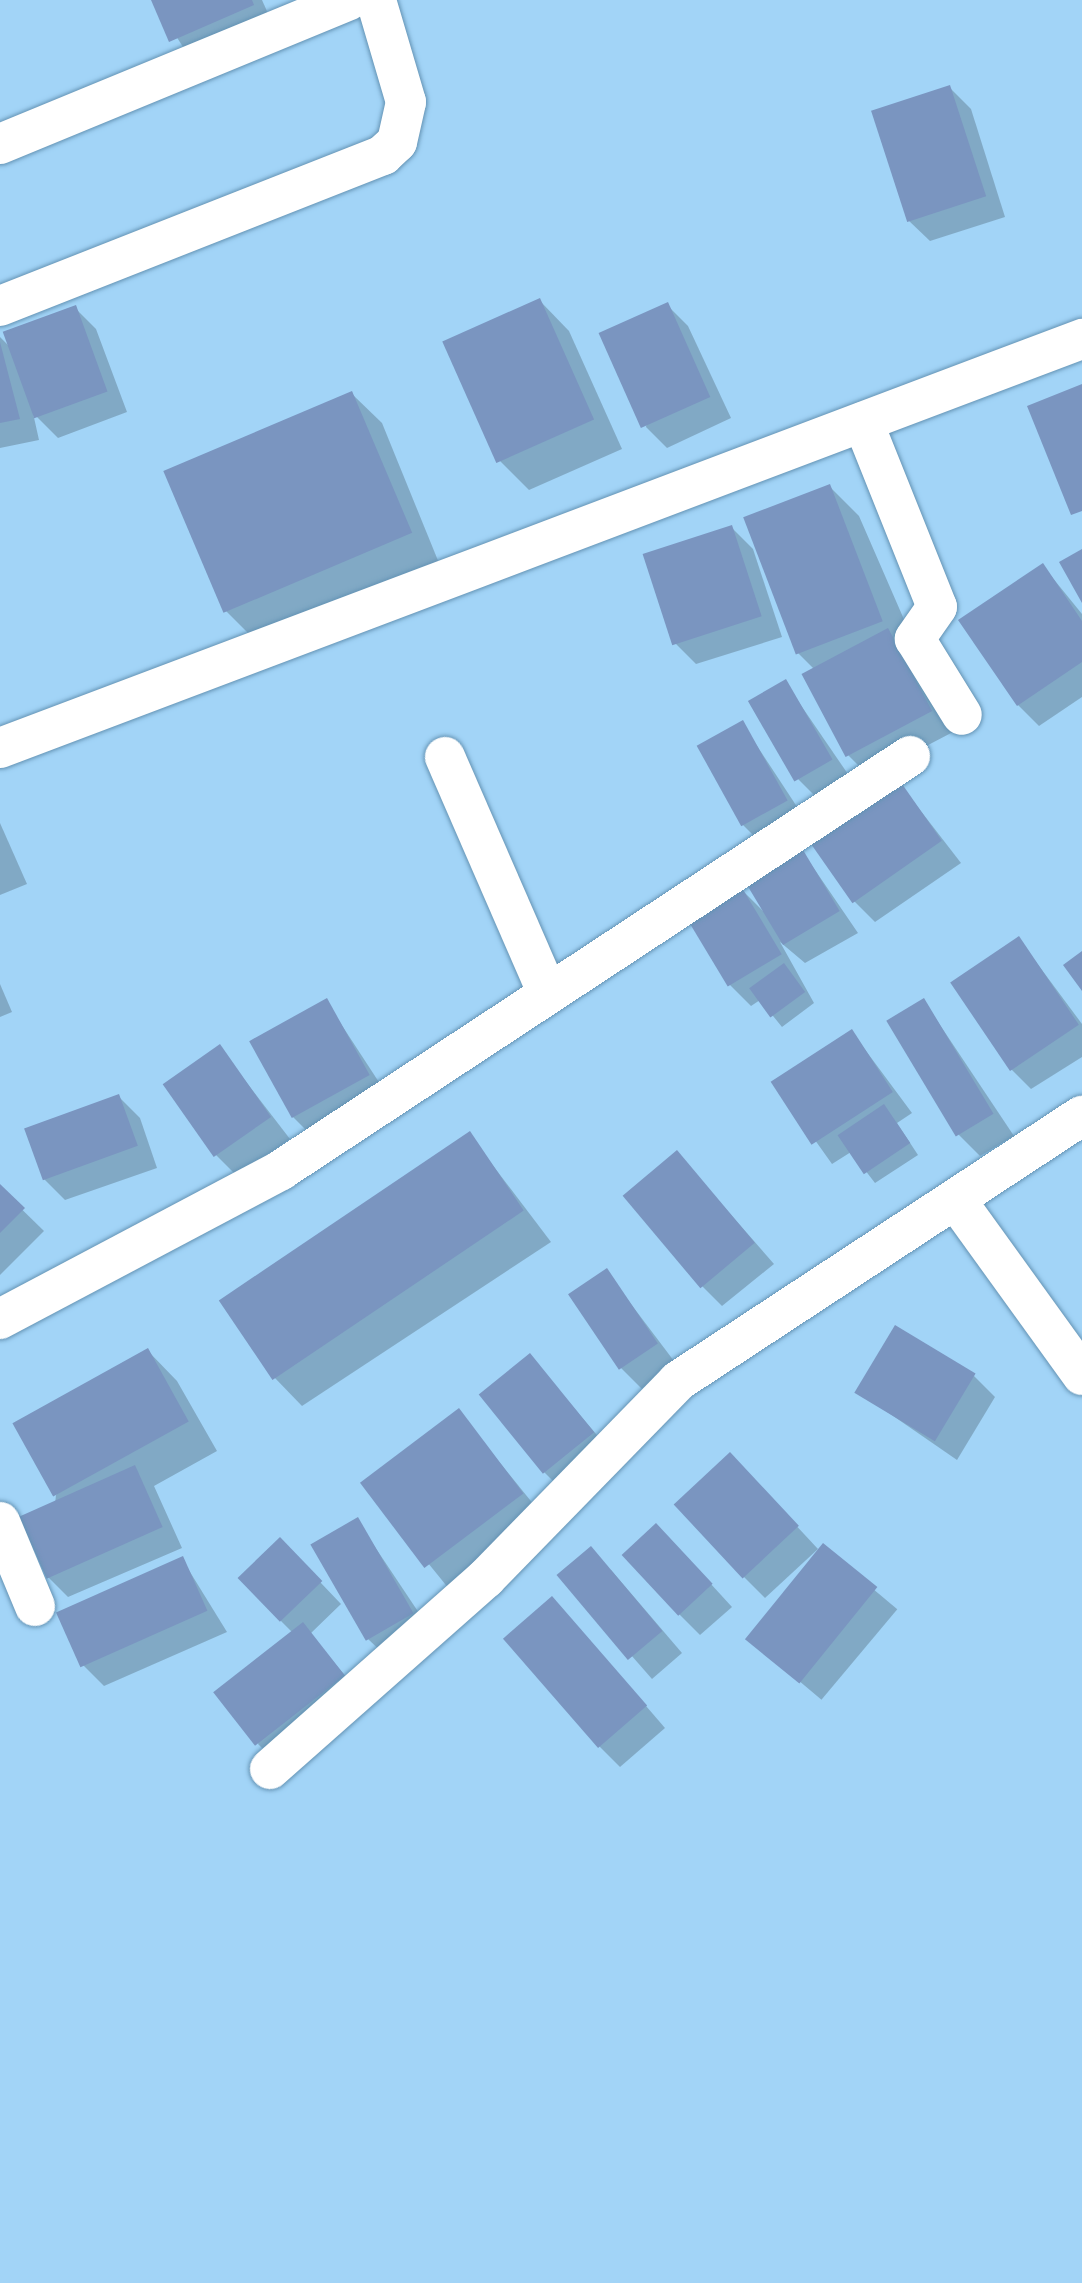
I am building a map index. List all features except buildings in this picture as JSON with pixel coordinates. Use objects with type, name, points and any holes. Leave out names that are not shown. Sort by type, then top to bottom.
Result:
[{"type":"street","points":[[0,144],[350,0]]},
{"type":"street","points":[[0,306],[383,155],[397,142],[406,102],[376,0]]},
{"type":"street","points":[[0,748],[1082,339]]},
{"type":"street","points":[[863,422],[937,607],[915,639],[962,716]]},
{"type":"street","points":[[445,756],[548,994]]},
{"type":"street","points":[[0,1319],[281,1170],[910,756]]},
{"type":"street","points":[[270,1769],[486,1578],[678,1382],[958,1203],[1082,1116]]},
{"type":"street","points":[[958,1203],[1082,1375]]},
{"type":"street","points":[[0,1522],[35,1606]]}]
